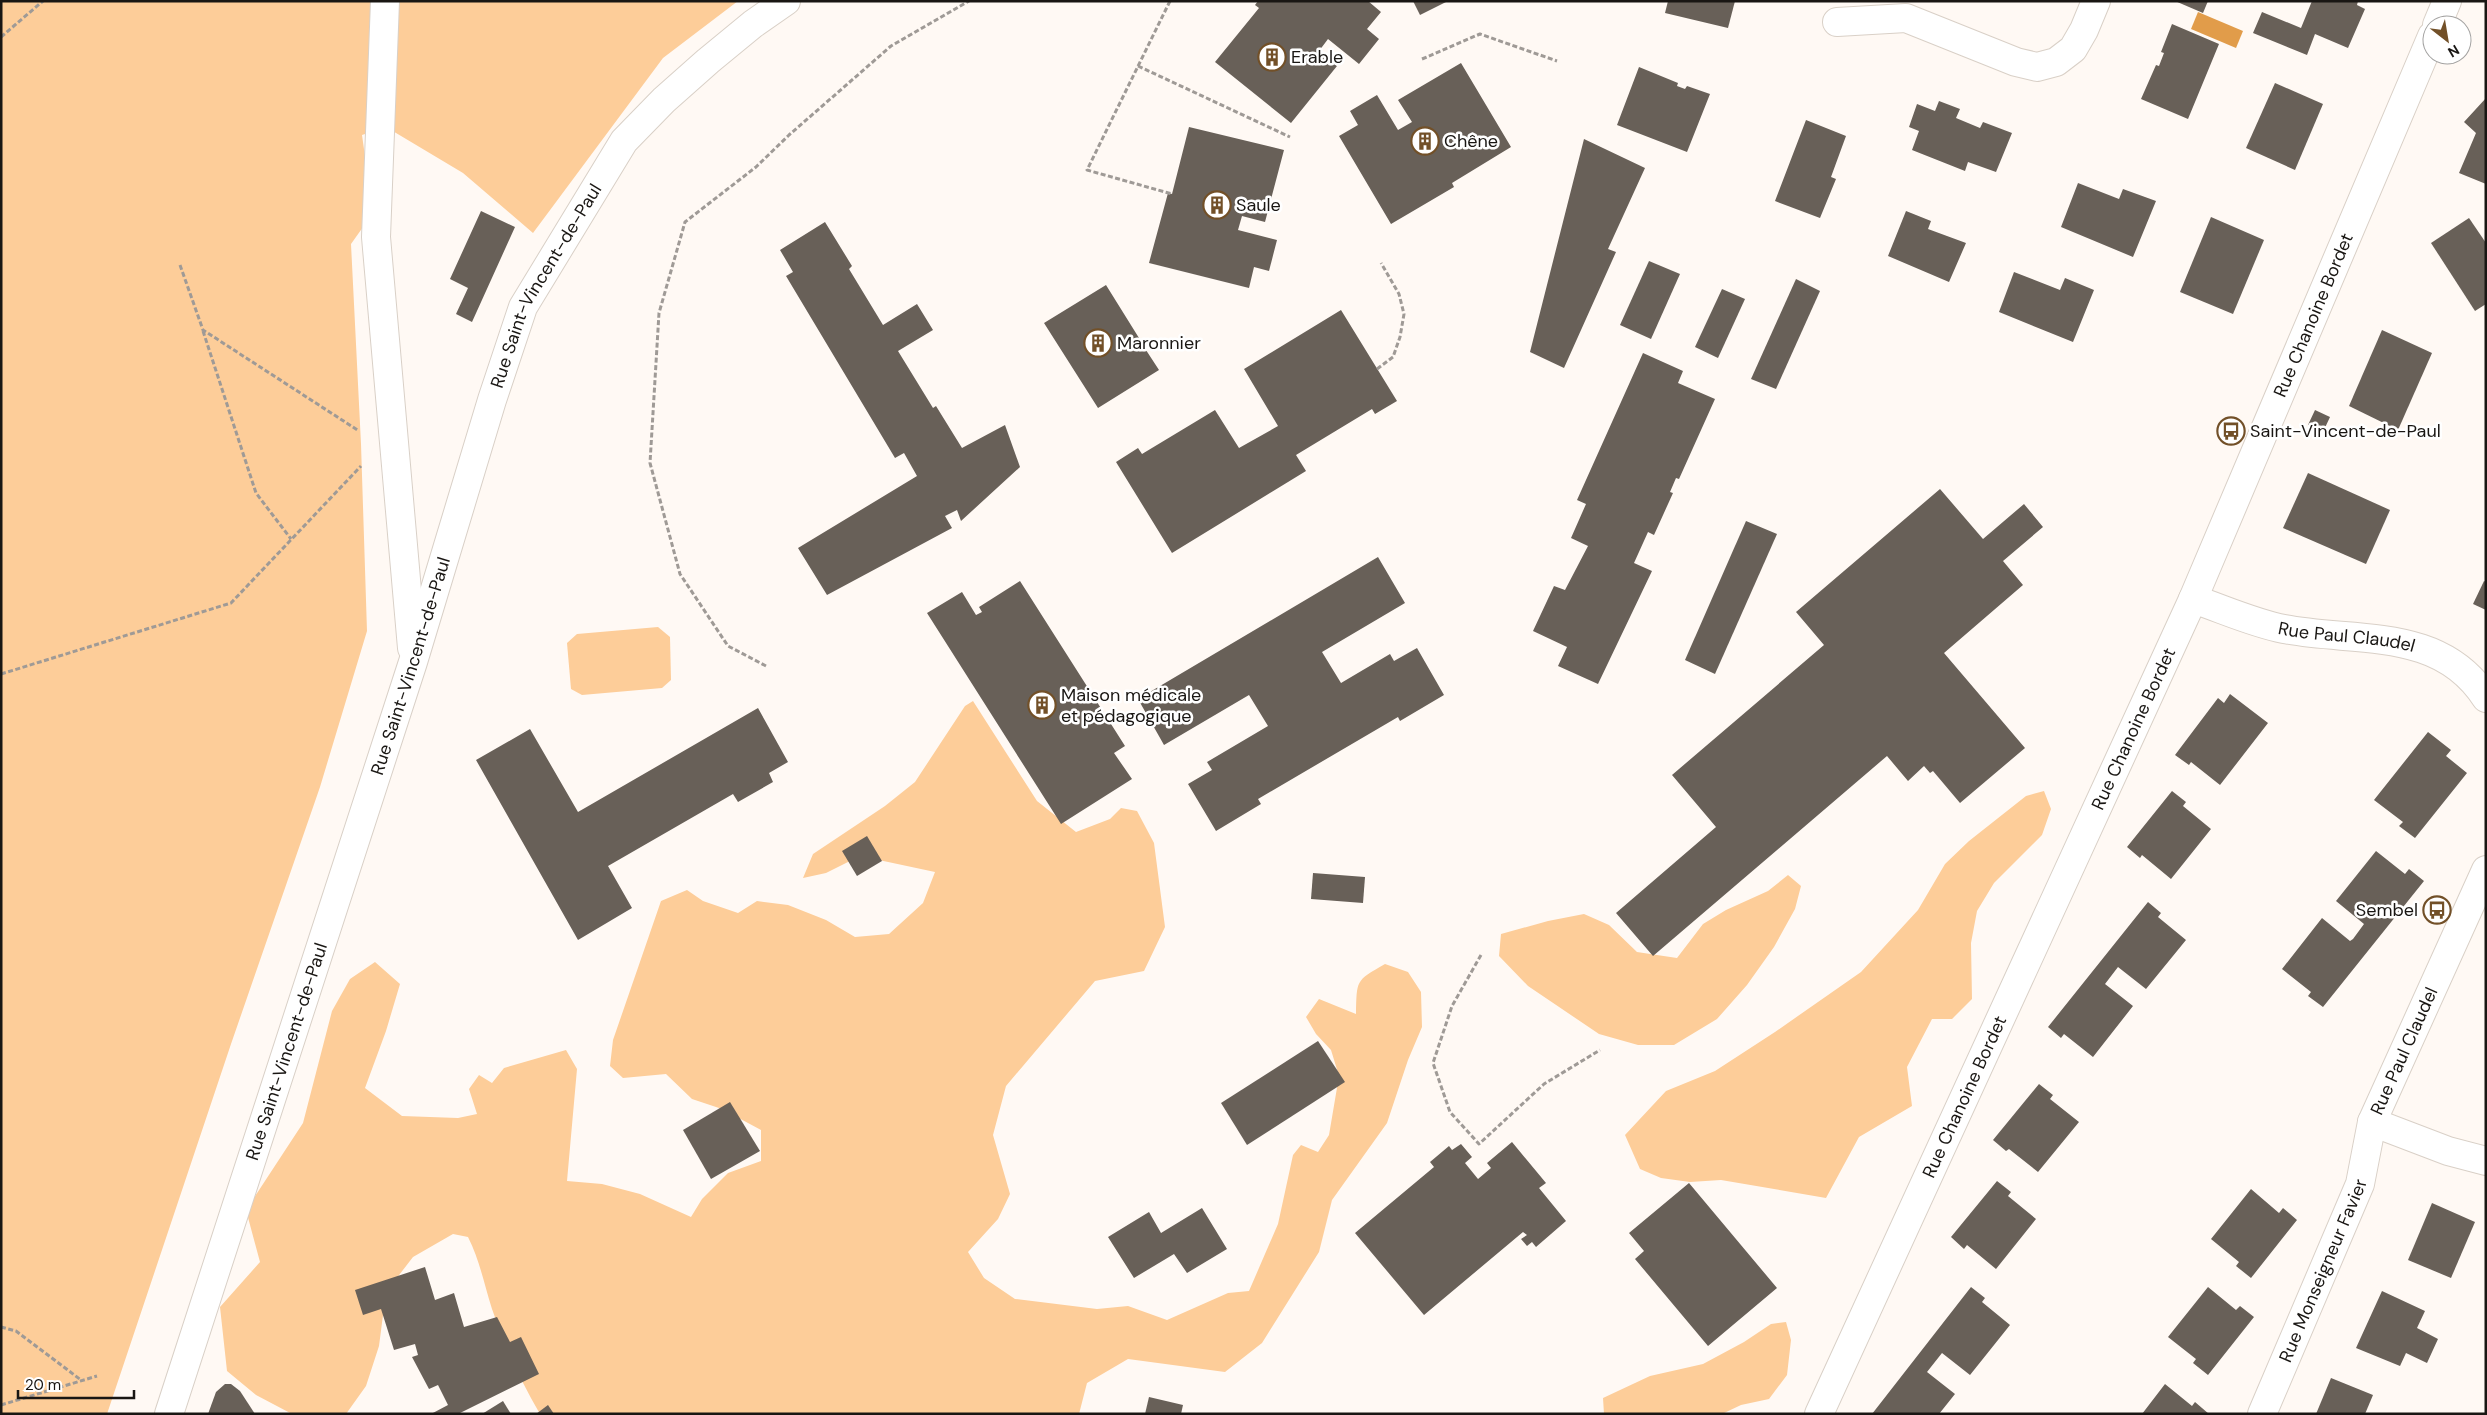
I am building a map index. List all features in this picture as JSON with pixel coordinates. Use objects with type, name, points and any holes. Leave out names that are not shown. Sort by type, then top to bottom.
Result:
[{"type":"street","points":[[385,1],[376,237],[413,662]]},
{"type":"street","name":"Rue Saint-Vincent-de-Paul","points":[[169,1414],[413,662],[492,400],[523,306],[624,141],[664,100],[708,61],[753,24],[786,1]]},
{"type":"street","points":[[1837,22],[1906,18],[2016,62],[2037,66],[2056,62],[2073,49],[2084,30],[2096,1]]},
{"type":"street","points":[[2441,15],[2447,1]]},
{"type":"street","name":"Rue Chanoine Bordet","points":[[1819,1414],[2193,598],[2422,60]]},
{"type":"street","name":"Rue Paul Claudel","points":[[2193,598],[2283,629],[2390,640],[2437,654],[2456,664],[2470,677],[2486,698]]},
{"type":"street","name":"Rue Paul Claudel","points":[[2486,870],[2372,1122],[2448,1151],[2486,1161]]},
{"type":"street","name":"Rue Monseigneur Favier","points":[[2262,1414],[2360,1184],[2372,1122]]},
{"type":"path","points":[[1,37],[40,6],[43,1]]},
{"type":"path","points":[[766,666],[728,646],[680,574],[650,463],[659,313],[685,222],[756,167],[790,134],[891,46],[969,1]]},
{"type":"path","points":[[1170,1],[1087,170],[1172,194]]},
{"type":"path","points":[[1422,59],[1480,34],[1557,61]]},
{"type":"path","points":[[1138,66],[1290,137]]},
{"type":"path","points":[[1377,369],[1393,358],[1400,337],[1404,314],[1399,294],[1381,263]]},
{"type":"path","points":[[180,265],[256,493],[291,539]]},
{"type":"path","points":[[203,330],[360,432]]},
{"type":"path","points":[[1,674],[231,603],[362,466],[362,457]]},
{"type":"path","points":[[1481,955],[1452,1006],[1433,1063],[1450,1112],[1479,1144],[1544,1084],[1600,1050]]},
{"type":"path","points":[[1,1327],[16,1331],[82,1380]]},
{"type":"path","points":[[1,1405],[97,1376]]},
{"type":"shaded area","points":[[1,1],[738,1],[663,58],[533,233],[463,173],[386,127],[362,135],[373,213],[351,244],[361,444],[367,631],[320,787],[231,1044],[107,1414],[1,1414]]},
{"type":"shaded area","points":[[2198,12],[2243,31],[2236,48],[2191,29]]},
{"type":"shaded area","points":[[658,627],[670,637],[671,680],[662,688],[582,695],[571,689],[567,643],[577,634]]},
{"type":"shaded area","points":[[973,701],[1037,801],[1076,832],[1110,819],[1121,808],[1137,811],[1154,843],[1165,927],[1144,971],[1095,981],[1006,1086],[993,1135],[1010,1194],[998,1219],[968,1252],[984,1278],[1015,1299],[1097,1309],[1128,1306],[1167,1320],[1228,1293],[1249,1291],[1278,1224],[1293,1155],[1301,1145],[1318,1152],[1329,1135],[1339,1076],[1331,1050],[1316,1034],[1306,1017],[1319,999],[1356,1014],[1357,994],[1360,983],[1368,974],[1385,964],[1408,972],[1421,992],[1422,1027],[1408,1060],[1387,1123],[1332,1200],[1319,1252],[1262,1343],[1225,1372],[1128,1359],[1087,1383],[1079,1414],[540,1414],[519,1376],[502,1336],[479,1264],[468,1237],[453,1234],[413,1257],[386,1292],[379,1346],[366,1386],[346,1414],[292,1414],[256,1395],[227,1371],[220,1307],[260,1262],[246,1210],[303,1123],[332,1011],[350,979],[375,962],[400,984],[386,1031],[365,1088],[402,1116],[458,1118],[477,1114],[469,1089],[479,1075],[492,1083],[504,1068],[566,1050],[577,1069],[567,1181],[602,1184],[640,1194],[691,1217],[702,1199],[728,1173],[761,1161],[761,1130],[722,1109],[692,1099],[666,1074],[623,1078],[610,1066],[613,1040],[661,901],[687,890],[703,901],[738,913],[757,901],[788,905],[826,920],[855,937],[889,934],[923,903],[935,872],[860,856],[826,873],[803,878],[813,854],[885,806],[915,782],[965,706]]},
{"type":"shaded area","points":[[2044,791],[2051,809],[2042,835],[1994,883],[1977,911],[1971,943],[1972,999],[1952,1019],[1932,1019],[1907,1067],[1912,1106],[1859,1137],[1826,1198],[1721,1180],[1690,1182],[1661,1178],[1640,1169],[1625,1135],[1666,1091],[1715,1071],[1861,972],[1918,910],[1945,864],[1969,841],[2026,796]]},
{"type":"shaded area","points":[[1788,875],[1801,886],[1795,909],[1774,947],[1747,985],[1717,1019],[1674,1045],[1638,1045],[1599,1034],[1528,986],[1499,956],[1501,934],[1548,921],[1584,914],[1609,925],[1637,952],[1677,958],[1703,924],[1726,910],[1768,891]]},
{"type":"shaded area","points":[[1786,1322],[1791,1340],[1787,1375],[1769,1399],[1741,1405],[1722,1414],[1604,1414],[1603,1398],[1650,1376],[1703,1364],[1744,1342],[1771,1324]]},
{"type":"building","name":"Erable","points":[[1258,1],[1368,1],[1381,12],[1367,29],[1379,39],[1359,64],[1328,39],[1319,51],[1337,66],[1291,123],[1215,62],[1259,8],[1255,5]]},
{"type":"building","points":[[1413,1],[1448,1],[1420,15]]},
{"type":"building","points":[[1668,1],[1735,1],[1728,28],[1665,13]]},
{"type":"building","points":[[2175,1],[2208,1],[2203,13]]},
{"type":"building","points":[[2312,1],[2358,1],[2357,5],[2365,9],[2348,48],[2315,34],[2307,55],[2253,33],[2262,12],[2301,28]]},
{"type":"building","points":[[2172,24],[2219,44],[2188,119],[2141,99],[2156,65],[2159,66],[2164,53],[2161,52]]},
{"type":"building","name":"Chêne","points":[[1461,63],[1511,147],[1452,183],[1454,187],[1391,224],[1339,136],[1358,125],[1350,111],[1377,95],[1398,130],[1412,122],[1398,100]]},
{"type":"building","points":[[1639,67],[1678,83],[1677,86],[1685,89],[1687,86],[1710,94],[1687,152],[1617,125]]},
{"type":"building","points":[[2275,83],[2323,104],[2295,170],[2246,148]]},
{"type":"building","points":[[2486,98],[2486,184],[2459,173],[2476,133],[2464,122]]},
{"type":"building","points":[[1939,101],[1960,109],[1956,118],[1980,128],[1983,122],[2012,133],[1996,172],[1968,162],[1965,171],[1912,150],[1919,131],[1909,127],[1917,104],[1935,111]]},
{"type":"building","points":[[1806,120],[1846,136],[1831,177],[1836,179],[1820,218],[1775,201]]},
{"type":"building","name":"Saule","points":[[1189,127],[1284,150],[1265,222],[1242,216],[1238,230],[1277,240],[1269,271],[1254,267],[1249,288],[1149,263],[1168,193],[1172,194]]},
{"type":"building","points":[[1584,139],[1645,168],[1608,249],[1616,252],[1564,368],[1530,352]]},
{"type":"building","points":[[2078,183],[2119,199],[2123,189],[2156,201],[2133,257],[2061,227]]},
{"type":"building","points":[[481,211],[515,227],[472,322],[456,314],[468,288],[450,279]]},
{"type":"building","points":[[1906,211],[1931,221],[1928,229],[1966,243],[1949,282],[1888,256]]},
{"type":"building","points":[[2211,217],[2264,240],[2233,314],[2180,292]]},
{"type":"building","points":[[2469,218],[2486,243],[2486,304],[2475,311],[2431,243]]},
{"type":"building","points":[[825,222],[852,266],[849,269],[883,325],[917,304],[933,330],[898,351],[933,408],[936,406],[962,448],[1005,425],[1020,467],[961,521],[957,510],[945,516],[952,528],[827,595],[798,548],[917,476],[904,453],[895,458],[786,276],[793,272],[780,250]]},
{"type":"building","points":[[1649,261],[1680,274],[1651,339],[1620,325]]},
{"type":"building","points":[[2014,272],[2060,290],[2065,278],[2094,290],[2073,342],[1999,312]]},
{"type":"building","points":[[1796,279],[1820,291],[1776,389],[1751,379]]},
{"type":"building","name":"Maronnier","points":[[1106,285],[1139,338],[1136,340],[1142,348],[1144,347],[1159,370],[1098,408],[1044,323]]},
{"type":"building","points":[[1722,289],[1745,299],[1718,358],[1695,347]]},
{"type":"building","points":[[1341,310],[1397,401],[1375,414],[1372,409],[1296,455],[1306,471],[1172,553],[1116,462],[1138,448],[1142,454],[1215,410],[1239,448],[1278,426],[1244,369]]},
{"type":"building","points":[[2382,330],[2432,353],[2398,430],[2349,406]]},
{"type":"building","points":[[1643,353],[1683,371],[1678,383],[1715,399],[1679,479],[1676,478],[1670,492],[1673,493],[1654,535],[1648,532],[1634,563],[1652,571],[1598,684],[1558,666],[1567,647],[1533,631],[1554,586],[1565,590],[1588,546],[1571,538],[1586,504],[1577,500]]},
{"type":"building","points":[[2315,410],[2330,417],[2323,432],[2308,425]]},
{"type":"building","points":[[2308,473],[2390,510],[2366,564],[2283,528]]},
{"type":"building","points":[[1940,489],[1983,539],[2024,504],[2043,527],[2003,561],[2023,585],[1944,653],[2025,748],[1960,803],[1933,771],[1930,773],[1924,766],[1908,781],[1887,756],[1653,956],[1616,913],[1716,827],[1672,775],[1824,645],[1796,612]]},
{"type":"building","points":[[1746,521],[1777,534],[1715,674],[1685,660]]},
{"type":"building","points":[[1378,557],[1405,603],[1322,652],[1341,683],[1390,654],[1394,661],[1417,648],[1444,695],[1400,721],[1398,717],[1258,799],[1261,804],[1216,831],[1188,784],[1212,770],[1207,762],[1268,726],[1249,695],[1164,745],[1138,699]]},
{"type":"building","name":"Maison médicale et pédagogique","points":[[1020,581],[1125,746],[1114,753],[1132,779],[1061,824],[927,613],[962,592],[976,615],[982,612],[979,607]]},
{"type":"building","points":[[2484,581],[2486,582],[2486,610],[2473,604]]},
{"type":"building","points":[[2230,694],[2268,723],[2220,785],[2191,762],[2189,765],[2175,755],[2218,698],[2224,703]]},
{"type":"building","points":[[758,708],[788,762],[769,773],[773,782],[738,802],[733,794],[608,866],[632,908],[578,940],[476,760],[530,729],[578,812]]},
{"type":"building","points":[[2428,732],[2451,750],[2446,756],[2467,773],[2415,838],[2399,826],[2403,822],[2374,800]]},
{"type":"building","points":[[2172,791],[2186,802],[2183,806],[2211,829],[2171,879],[2142,855],[2140,858],[2127,847]]},
{"type":"building","points":[[867,836],[882,861],[857,876],[842,851]]},
{"type":"building","points":[[2376,851],[2405,874],[2409,869],[2424,881],[2323,1007],[2308,996],[2311,992],[2282,969],[2322,918],[2350,941],[2353,939],[2364,924],[2336,901]]},
{"type":"building","points":[[1313,873],[1365,877],[1363,903],[1311,899]]},
{"type":"building","points":[[2148,902],[2161,913],[2158,917],[2186,940],[2146,989],[2118,967],[2105,984],[2133,1006],[2093,1057],[2064,1034],[2061,1038],[2048,1027]]},
{"type":"building","points":[[1318,1041],[1345,1082],[1247,1145],[1221,1103]]},
{"type":"building","points":[[2039,1084],[2053,1095],[2050,1099],[2079,1122],[2038,1172],[2009,1149],[2006,1151],[1993,1140]]},
{"type":"building","points":[[730,1102],[760,1151],[711,1179],[683,1130]]},
{"type":"building","points":[[1512,1142],[1546,1183],[1539,1188],[1566,1221],[1536,1247],[1532,1242],[1527,1246],[1521,1239],[1527,1235],[1523,1232],[1424,1315],[1355,1233],[1434,1167],[1430,1162],[1449,1146],[1452,1150],[1461,1144],[1472,1157],[1465,1163],[1478,1179],[1491,1168],[1487,1163]]},
{"type":"building","points":[[1997,1181],[2011,1192],[2008,1196],[2036,1219],[1996,1269],[1967,1245],[1964,1249],[1951,1237]]},
{"type":"building","points":[[1689,1183],[1777,1288],[1708,1346],[1635,1259],[1644,1251],[1629,1233]]},
{"type":"building","points":[[2251,1189],[2279,1213],[2283,1208],[2297,1220],[2251,1278],[2236,1266],[2239,1262],[2211,1239]]},
{"type":"building","points":[[2432,1203],[2475,1222],[2451,1278],[2408,1260]]},
{"type":"building","points":[[1202,1208],[1227,1249],[1187,1273],[1174,1254],[1134,1278],[1108,1237],[1149,1212],[1161,1233]]},
{"type":"building","points":[[425,1267],[435,1300],[454,1293],[464,1327],[497,1317],[510,1342],[521,1337],[539,1374],[458,1414],[431,1414],[448,1405],[438,1385],[429,1389],[412,1357],[418,1355],[415,1344],[394,1350],[381,1309],[363,1315],[355,1290]]},
{"type":"building","points":[[1971,1287],[1985,1298],[1982,1302],[2010,1325],[1970,1375],[1942,1353],[1927,1372],[1955,1394],[1939,1414],[1872,1414]]},
{"type":"building","points":[[2208,1287],[2236,1310],[2240,1306],[2254,1317],[2208,1375],[2193,1363],[2196,1359],[2168,1337]]},
{"type":"building","points":[[2382,1291],[2425,1311],[2417,1328],[2438,1339],[2427,1363],[2406,1353],[2400,1366],[2356,1348]]},
{"type":"building","points":[[2331,1378],[2373,1395],[2365,1414],[2316,1414]]},
{"type":"building","points":[[225,1384],[231,1384],[240,1391],[255,1414],[208,1414],[216,1392]]},
{"type":"building","points":[[2165,1384],[2192,1406],[2195,1402],[2209,1414],[2142,1414]]},
{"type":"building","points":[[1149,1397],[1183,1405],[1181,1414],[1145,1414]]},
{"type":"building","points":[[503,1401],[511,1414],[482,1414]]},
{"type":"building","points":[[548,1405],[554,1414],[536,1414]]},
{"type":"place","name":"Erable","points":[[1272,57]]},
{"type":"place","name":"Chêne","points":[[1425,141]]},
{"type":"place","name":"Saule","points":[[1217,205]]},
{"type":"place","name":"Maronnier","points":[[1098,343]]},
{"type":"place","name":"Saint-Vincent-de-Paul","points":[[2231,431]]},
{"type":"place","name":"Maison médicale et pédagogique","points":[[1042,705]]},
{"type":"place","name":"Sembel","points":[[2437,910]]}]
